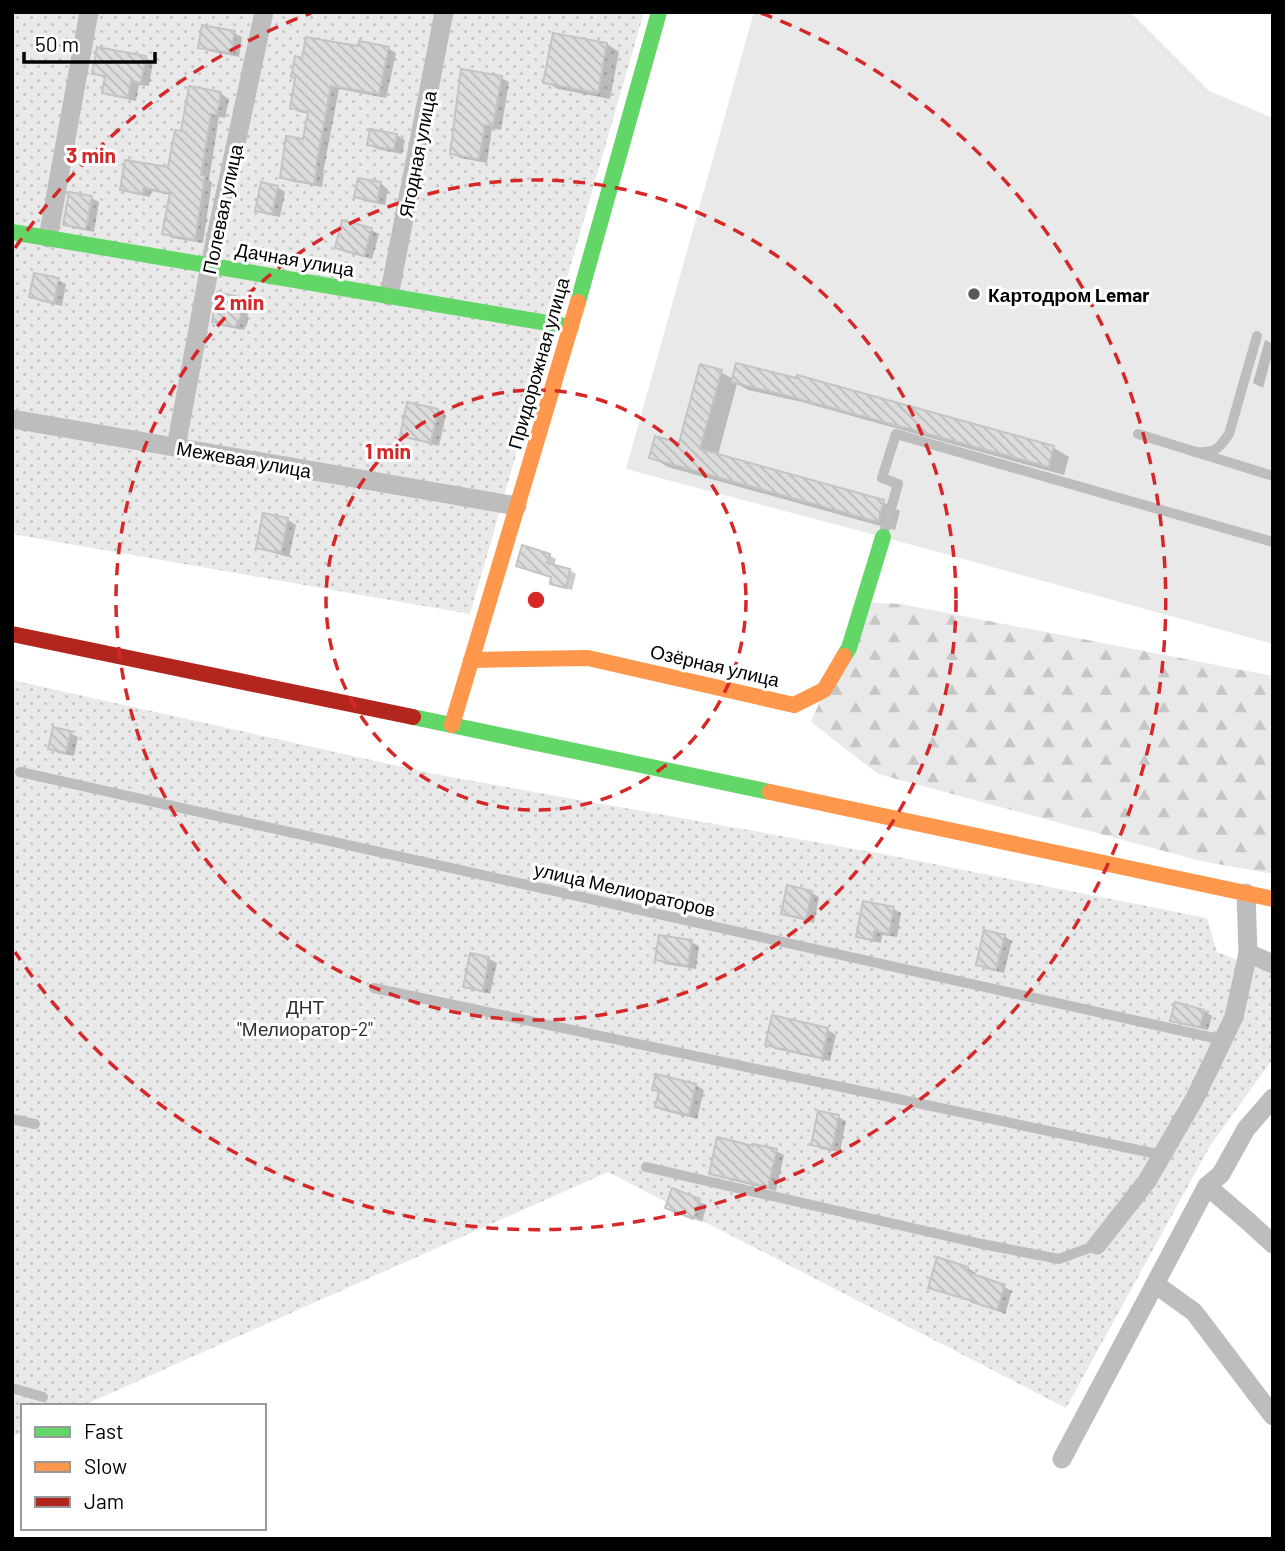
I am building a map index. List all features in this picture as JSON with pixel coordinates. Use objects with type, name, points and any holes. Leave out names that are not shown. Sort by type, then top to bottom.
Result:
[{"type":"street","points":[[48,238],[89,12]]},
{"type":"street","name":"Полевая улица","points":[[176,447],[210,265],[264,12]]},
{"type":"street","name":"Ягодная улица","points":[[389,296],[444,12]]},
{"type":"street","name":"Придорожная улица","points":[[452,725],[571,327],[659,12]]},
{"type":"street","name":"Дачная улица","points":[[12,232],[571,327]]},
{"type":"street","name":"Межевая улица","points":[[12,419],[517,506]]},
{"type":"street","name":"Озёрная улица","points":[[471,660],[588,658],[794,705],[824,690],[849,648],[883,537]]},
{"type":"street","points":[[12,634],[1273,899]]},
{"type":"street","points":[[1097,1245],[1147,1181],[1195,1098],[1234,1017],[1248,953],[1246,893]]},
{"type":"street","points":[[1248,953],[1273,964]]},
{"type":"street","points":[[1062,1459],[1207,1186],[1221,1174],[1246,1129],[1273,1098]]},
{"type":"street","points":[[1207,1186],[1273,1244]]},
{"type":"street","points":[[1156,1284],[1194,1312],[1273,1416]]},
{"type":"lane","points":[[1195,452],[1211,453],[1221,446],[1229,434],[1257,336]]},
{"type":"lane","points":[[883,537],[898,484],[882,478],[896,434],[1273,542]]},
{"type":"lane","points":[[1138,434],[1273,476]]},
{"type":"lane","name":"улица Мелиораторов","points":[[20,772],[1223,1040]]},
{"type":"lane","points":[[374,988],[1162,1155]]},
{"type":"lane","points":[[12,1119],[35,1124]]},
{"type":"lane","points":[[646,1167],[968,1241],[1059,1259],[1097,1245]]},
{"type":"lane","points":[[12,1388],[43,1396]]},
{"type":"green space","points":[[12,12],[644,12],[470,614],[12,534]]},
{"type":"green space","name":"Картодром Lemar","points":[[754,12],[1130,12],[1209,91],[1273,118],[1273,644],[626,469]]},
{"type":"green space","points":[[863,602],[901,604],[1273,676],[1273,874],[1201,861],[878,774],[811,722]]},
{"type":"green space","name":"ДНТ \"Мелиоратор-2\"","points":[[12,680],[434,774],[883,854],[1207,918],[1217,952],[1273,974],[1272,1060],[1210,1146],[1066,1408],[608,1172],[86,1404],[21,1404],[21,1433],[12,1437]]},
{"type":"building","points":[[202,25],[235,31],[231,53],[198,48]]},
{"type":"building","points":[[553,33],[607,43],[598,93],[543,83]]},
{"type":"building","points":[[306,37],[358,46],[359,41],[389,47],[379,94],[331,86],[314,184],[280,178],[286,136],[303,139],[308,112],[290,108],[295,78],[291,77],[295,56],[302,58]]},
{"type":"building","points":[[97,47],[146,56],[141,83],[131,81],[128,98],[102,93],[105,76],[92,74]]},
{"type":"building","points":[[461,69],[502,76],[493,126],[485,125],[479,159],[450,154]]},
{"type":"building","points":[[189,86],[221,92],[217,115],[211,114],[201,175],[205,176],[195,240],[162,234],[170,193],[144,188],[142,194],[120,190],[125,160],[168,167],[175,130],[181,131]]},
{"type":"building","points":[[370,129],[397,134],[394,150],[367,145]]},
{"type":"building","points":[[358,178],[381,182],[377,202],[354,197]]},
{"type":"building","points":[[261,182],[278,186],[272,214],[255,211]]},
{"type":"building","points":[[69,192],[92,196],[86,229],[63,225]]},
{"type":"building","points":[[342,220],[372,228],[364,256],[335,248]]},
{"type":"building","points":[[34,273],[59,278],[54,303],[29,297]]},
{"type":"building","points":[[217,292],[240,297],[241,317],[235,327],[212,322]]},
{"type":"building","points":[[736,363],[796,378],[797,375],[1054,446],[1049,467],[731,382]]},
{"type":"building","points":[[700,364],[722,370],[700,449],[884,500],[878,522],[649,458],[655,436],[679,443]]},
{"type":"building","points":[[407,402],[438,409],[431,443],[400,436]]},
{"type":"building","points":[[263,513],[288,518],[281,553],[256,548]]},
{"type":"building","points":[[522,545],[550,554],[547,563],[570,569],[566,588],[550,584],[551,577],[516,566]]},
{"type":"building","points":[[53,727],[71,731],[66,753],[48,749]]},
{"type":"building","points":[[787,885],[812,891],[806,919],[781,914]]},
{"type":"building","points":[[863,901],[894,907],[889,934],[874,931],[873,940],[856,937]]},
{"type":"building","points":[[984,930],[1005,935],[996,970],[976,965]]},
{"type":"building","points":[[659,935],[692,940],[688,966],[655,960]]},
{"type":"building","points":[[470,953],[489,957],[483,991],[463,987]]},
{"type":"building","points":[[1175,1002],[1204,1010],[1200,1027],[1170,1021]]},
{"type":"building","points":[[772,1015],[828,1028],[822,1058],[765,1045]]},
{"type":"building","points":[[656,1074],[696,1084],[689,1115],[655,1107],[659,1091],[652,1090]]},
{"type":"building","points":[[818,1111],[839,1115],[832,1149],[811,1145]]},
{"type":"building","points":[[717,1137],[777,1149],[768,1187],[709,1174]]},
{"type":"building","points":[[672,1188],[700,1199],[693,1219],[665,1208]]},
{"type":"building","points":[[937,1257],[968,1267],[967,1272],[1005,1285],[997,1310],[928,1288]]},
{"type":"traffic: fast","points":[[578,302],[659,12]]},
{"type":"traffic: fast","points":[[12,232],[571,327]]},
{"type":"traffic: fast","points":[[844,656],[849,648],[883,537]]},
{"type":"traffic: fast","points":[[413,717],[770,792]]},
{"type":"traffic: slow","points":[[452,725],[578,302]]},
{"type":"traffic: slow","points":[[471,660],[588,658],[794,705],[824,690],[844,656]]},
{"type":"traffic: slow","points":[[770,792],[1273,899]]},
{"type":"traffic: jam","points":[[12,634],[413,717]]},
{"type":"place","name":"Картодром Lemar","points":[[974,294]]}]
